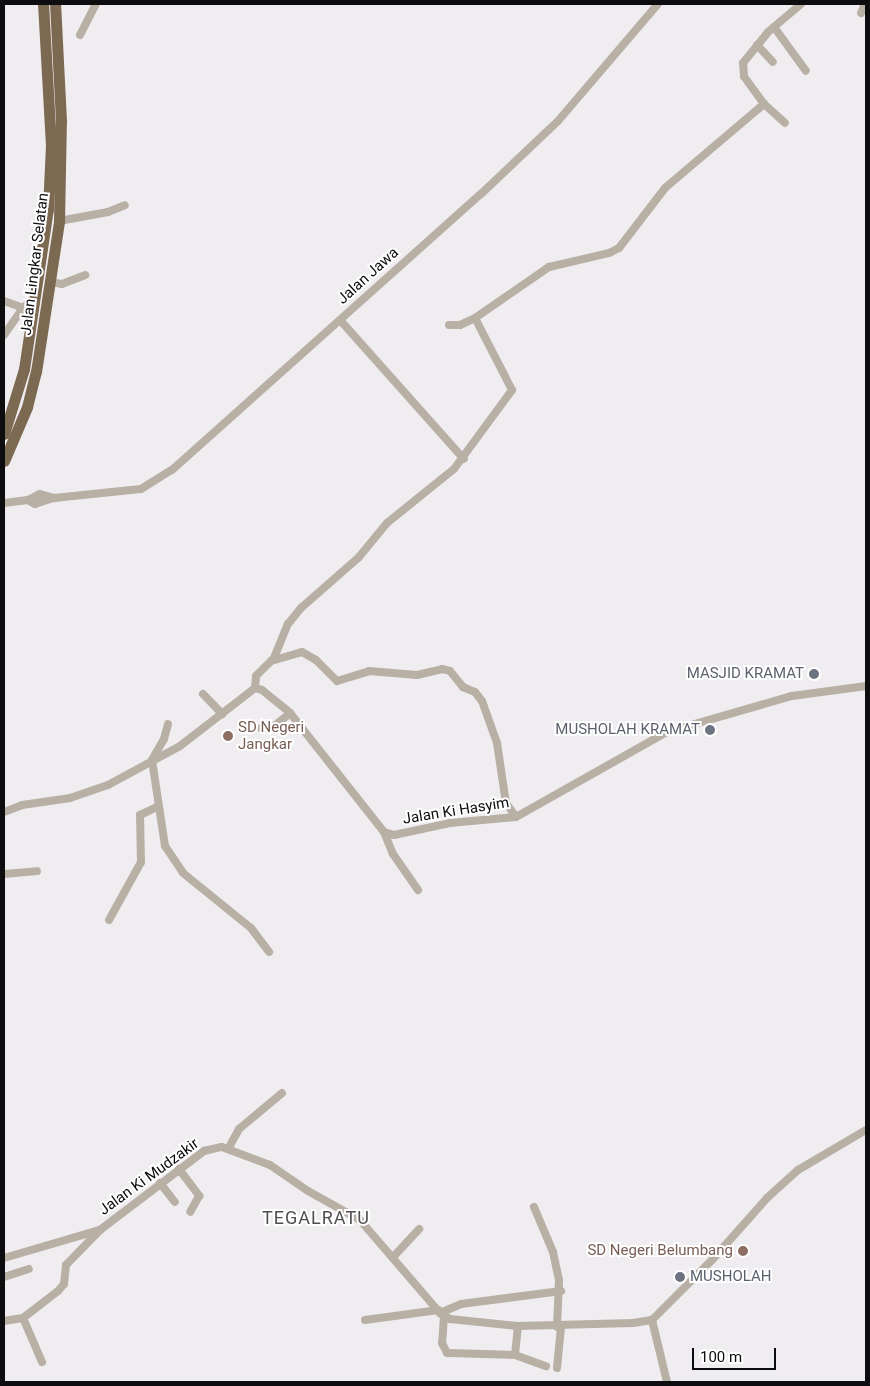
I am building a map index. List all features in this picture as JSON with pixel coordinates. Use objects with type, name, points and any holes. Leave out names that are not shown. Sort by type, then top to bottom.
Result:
[{"type":"highway","name":"Jalan Lingkar Selatan","points":[[4,461],[27,407],[36,372],[59,220],[61,137],[43,4]]},
{"type":"highway","name":"Jalan Lingkar Selatan","points":[[4,434],[24,369],[48,210],[55,4]]},
{"type":"street","points":[[80,35],[96,4]]},
{"type":"street","name":"Jalan Jawa","points":[[4,503],[28,500],[35,504],[54,498],[141,489],[154,484],[238,413],[558,121],[658,4]]},
{"type":"street","points":[[785,122],[764,104],[742,70],[744,61],[756,45],[801,4]]},
{"type":"street","points":[[861,13],[865,4]]},
{"type":"street","points":[[774,27],[806,71]]},
{"type":"street","points":[[756,45],[773,62]]},
{"type":"street","points":[[449,325],[460,324],[475,318],[549,266],[617,250],[665,188],[764,104]]},
{"type":"street","points":[[59,220],[114,210],[125,205]]},
{"type":"street","points":[[50,282],[62,284],[85,275]]},
{"type":"street","points":[[4,335],[23,308],[35,298]]},
{"type":"street","points":[[4,301],[23,308]]},
{"type":"street","points":[[4,812],[22,804],[70,798],[96,790],[180,746],[255,688],[256,676],[270,661],[288,624],[301,608],[359,557],[387,523],[464,459],[513,387],[475,318]]},
{"type":"street","points":[[340,320],[464,459]]},
{"type":"street","points":[[270,661],[302,652],[316,660],[338,682],[369,671],[416,675],[442,670],[450,671],[462,687],[475,692],[482,701],[497,744],[506,803],[516,817]]},
{"type":"street","name":"Jalan Ki Hasyim","points":[[255,688],[262,690],[290,713],[384,832],[394,835],[450,823],[516,817],[667,732],[792,696],[866,686]]},
{"type":"street","points":[[203,694],[222,714]]},
{"type":"street","points":[[261,728],[273,727],[290,713]]},
{"type":"street","points":[[168,724],[164,739],[152,760],[163,840],[176,866],[251,928],[269,952]]},
{"type":"street","points":[[109,920],[141,862],[140,815],[158,807]]},
{"type":"street","points":[[384,832],[392,854],[418,890]]},
{"type":"street","points":[[4,874],[37,871]]},
{"type":"street","points":[[228,1148],[238,1129],[282,1093]]},
{"type":"street","points":[[441,1313],[450,1319],[518,1326],[559,1327],[652,1320],[712,1260],[767,1198],[798,1170],[866,1130]]},
{"type":"street","name":"Jalan Ki Mudzakir","points":[[4,1258],[100,1230],[208,1148],[228,1148],[270,1165],[308,1191],[352,1214],[394,1256],[441,1313]]},
{"type":"street","points":[[178,1169],[199,1196],[190,1212]]},
{"type":"street","points":[[160,1183],[176,1202]]},
{"type":"street","points":[[534,1207],[552,1252],[561,1291],[556,1368]]},
{"type":"street","points":[[394,1256],[419,1229]]},
{"type":"street","points":[[4,1321],[23,1318],[61,1288],[66,1265],[100,1230]]},
{"type":"street","points":[[4,1277],[28,1270]]},
{"type":"street","points":[[365,1320],[441,1313],[461,1304],[561,1291]]},
{"type":"street","points":[[441,1313],[442,1343],[447,1353],[515,1355],[546,1366]]},
{"type":"street","points":[[23,1318],[42,1362]]},
{"type":"street","points":[[652,1320],[666,1382]]},
{"type":"street","points":[[515,1355],[518,1326]]},
{"type":"place","name":"MASJID KRAMAT","points":[[814,674]]},
{"type":"place","name":"MUSHOLAH KRAMAT","points":[[710,730]]},
{"type":"place","name":"SD Negeri Jangkar","points":[[228,736]]},
{"type":"place","name":"SD Negeri Belumbang","points":[[743,1251]]},
{"type":"place","name":"MUSHOLAH","points":[[680,1277]]},
{"type":"district","name":"TEGALRATU","points":[[316,1218]]}]
